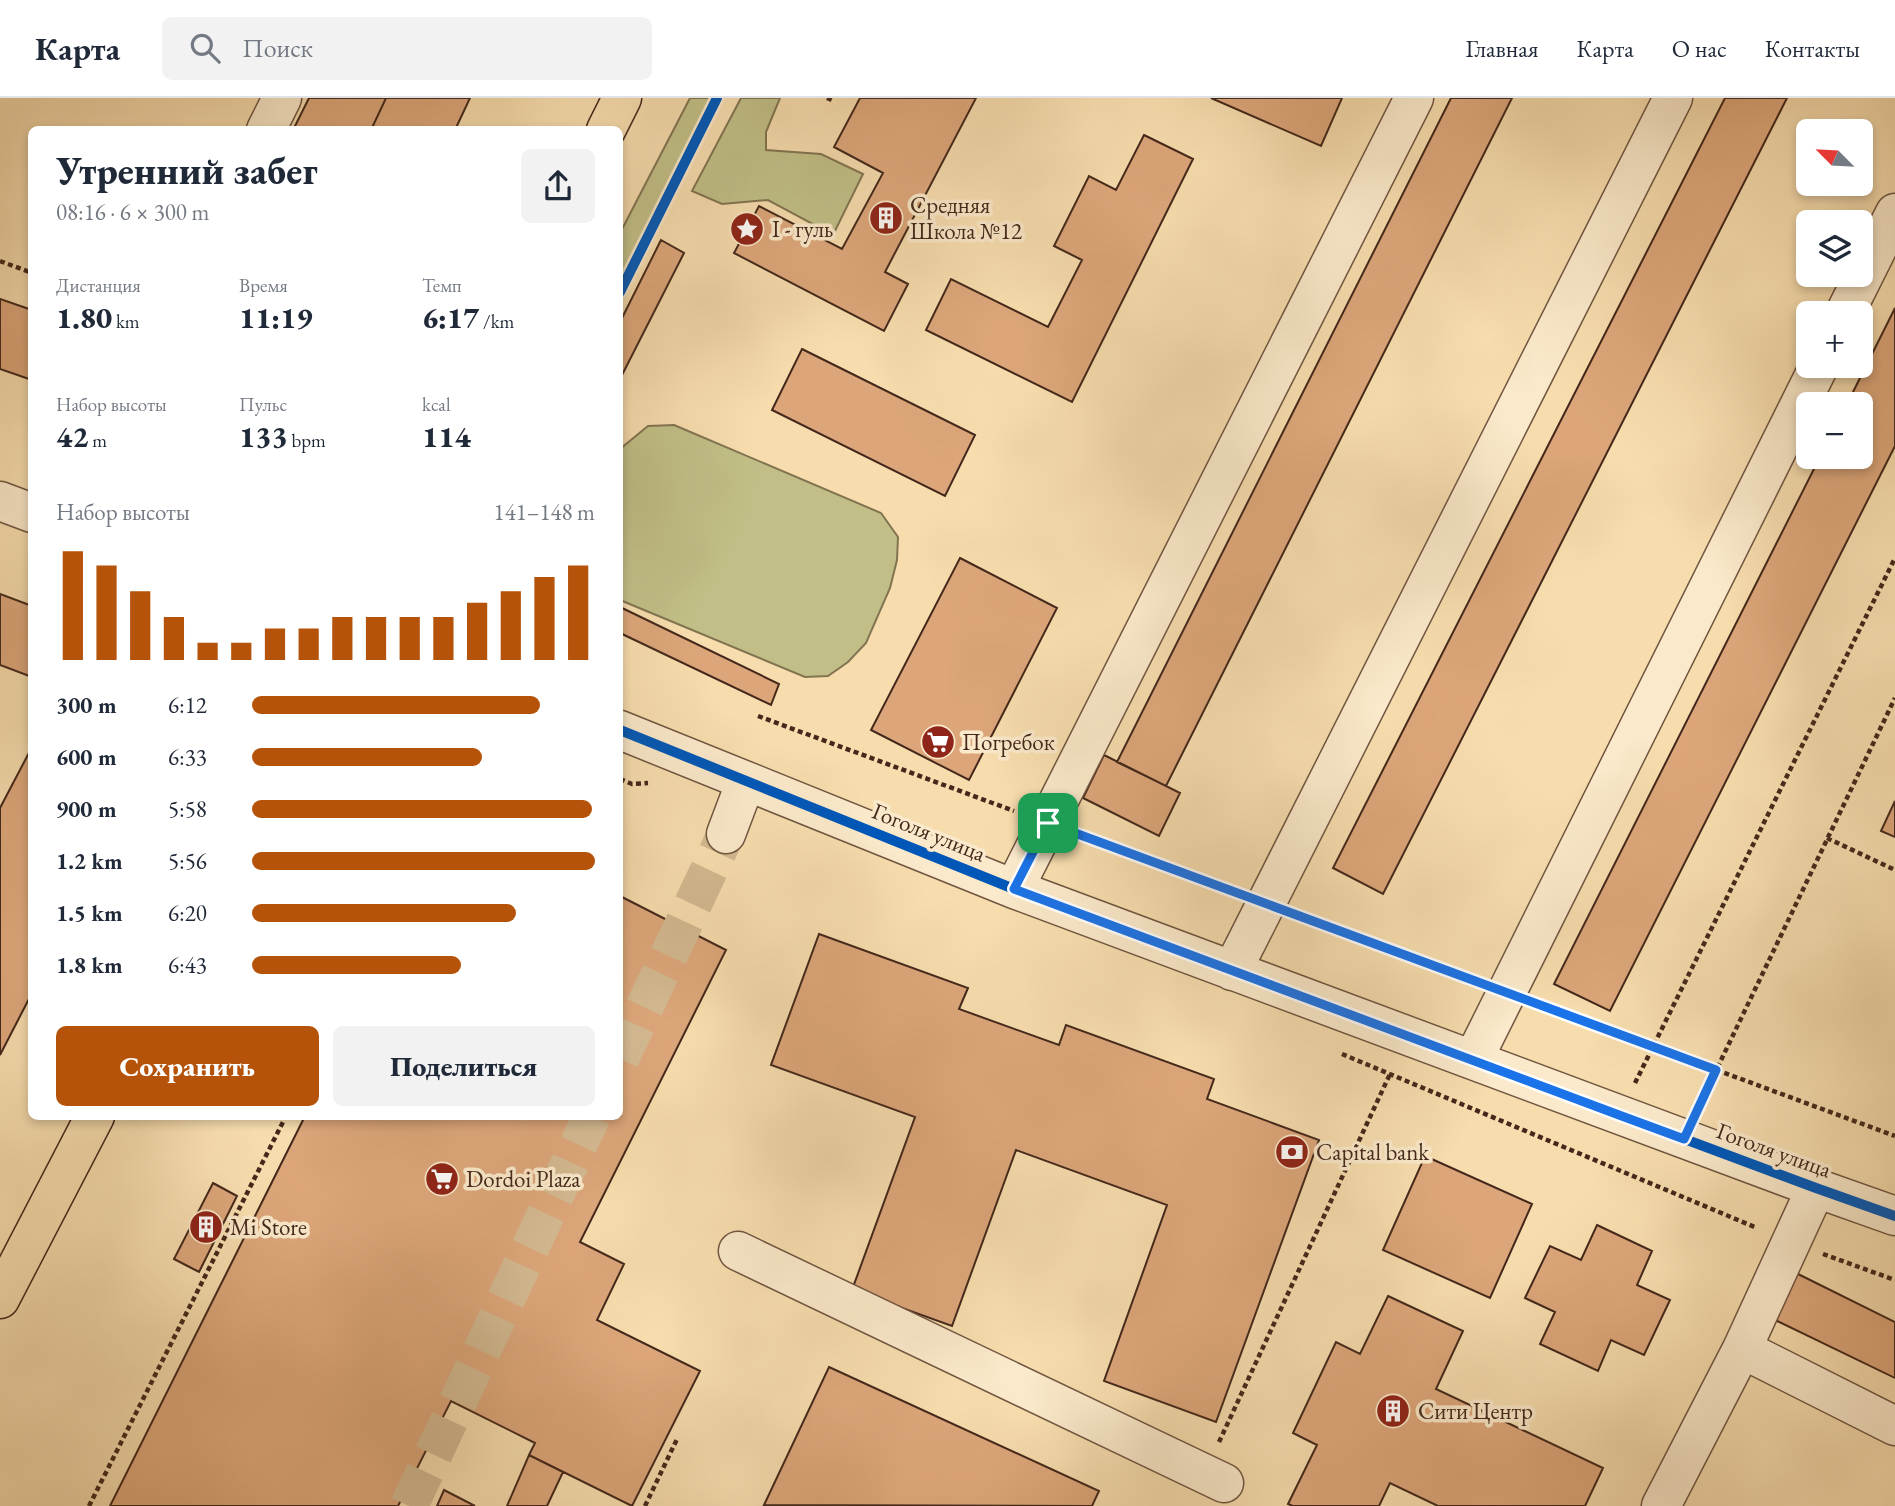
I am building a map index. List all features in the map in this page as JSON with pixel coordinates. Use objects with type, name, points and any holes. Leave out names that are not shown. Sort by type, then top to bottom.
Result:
[{"type":"main road","points":[[608,126],[622,98]]},
{"type":"main road","points":[[0,1299],[92,1120]]},
{"type":"street","points":[[268,126],[282,98]]},
{"type":"street","points":[[1014,889],[1414,98]]},
{"type":"street","points":[[1232,971],[1673,98]]},
{"type":"street","points":[[1851,301],[1895,213]]},
{"type":"street","points":[[1473,1060],[1813,378]]},
{"type":"street","points":[[0,501],[28,512]]},
{"type":"street","name":"Гоголя улица","points":[[623,731],[1014,889],[1895,1216]]},
{"type":"street","points":[[726,834],[746,781]]},
{"type":"street","points":[[1661,1506],[1742,1349],[1816,1188]]},
{"type":"street","points":[[738,1251],[1214,1478]]},
{"type":"street","points":[[1742,1349],[1895,1426]]},
{"type":"path","points":[[827,98],[834,101]]},
{"type":"path","points":[[0,261],[28,272]]},
{"type":"path","points":[[1619,1115],[1895,558]]},
{"type":"path","points":[[1684,1139],[1895,698]]},
{"type":"path","points":[[758,716],[1895,1136]]},
{"type":"path","points":[[1828,838],[1895,870]]},
{"type":"path","points":[[1214,1478],[1390,1074]]},
{"type":"path","points":[[89,1506],[284,1120]]},
{"type":"path","points":[[1791,1243],[1895,1280]]},
{"type":"path","points":[[645,1506],[678,1437]]},
{"type":"shaded area","points":[[690,98],[723,98],[623,290],[623,227]]},
{"type":"shaded area","points":[[741,98],[780,98],[766,132],[766,150],[821,154],[863,174],[833,235],[768,200],[722,204],[692,191]]},
{"type":"shaded area","points":[[674,425],[881,513],[898,537],[897,560],[890,588],[866,643],[848,662],[828,676],[805,677],[623,601],[623,447],[648,426]]},
{"type":"building","points":[[309,98],[386,98],[373,126],[295,126]]},
{"type":"building","points":[[386,98],[470,98],[457,126],[373,126]]},
{"type":"building","name":"Средняя Школа №12","points":[[860,98],[976,98],[885,272],[908,284],[884,331],[734,253],[759,206],[842,249],[883,173],[834,147]]},
{"type":"building","points":[[1211,98],[1342,98],[1321,146]]},
{"type":"building","points":[[1451,98],[1512,98],[1166,786],[1117,762]]},
{"type":"building","points":[[1725,98],[1787,98],[1383,894],[1333,868]]},
{"type":"building","points":[[1144,135],[1193,159],[1072,402],[926,330],[951,279],[1048,327],[1082,260],[1054,246],[1089,176],[1116,190]]},
{"type":"building","points":[[661,240],[684,253],[623,373],[623,316]]},
{"type":"building","points":[[0,299],[28,309],[28,379],[0,369]]},
{"type":"building","points":[[1895,308],[1895,446],[1610,1011],[1554,984],[1814,469],[1873,469],[1873,392],[1853,392],[1860,378],[1873,378],[1873,352]]},
{"type":"building","points":[[802,349],[975,435],[945,496],[772,410]]},
{"type":"building","points":[[960,558],[1057,608],[969,780],[871,730]]},
{"type":"building","points":[[0,594],[28,604],[28,676],[0,665]]},
{"type":"building","points":[[623,608],[779,684],[771,705],[623,634]]},
{"type":"building","points":[[28,755],[28,1001],[0,1055],[0,808]]},
{"type":"building","points":[[1104,755],[1180,793],[1159,836],[1083,798]]},
{"type":"building","points":[[1895,801],[1895,837],[1881,831]]},
{"type":"building","name":"Dordoi Plaza","points":[[623,898],[726,950],[580,1242],[624,1264],[597,1320],[700,1371],[632,1506],[529,1455],[535,1443],[451,1401],[398,1506],[110,1506],[303,1120],[623,1120]]},
{"type":"building","points":[[819,934],[968,988],[959,1009],[1059,1045],[1066,1025],[1214,1079],[1207,1099],[1319,1140],[1216,1422],[1104,1381],[1167,1205],[1016,1150],[952,1326],[852,1290],[915,1117],[771,1065]]},
{"type":"building","points":[[1425,1156],[1532,1204],[1490,1298],[1383,1250]]},
{"type":"building","name":"Mi Store","points":[[213,1183],[237,1196],[199,1272],[174,1259]]},
{"type":"building","points":[[1597,1225],[1652,1251],[1637,1285],[1670,1300],[1644,1355],[1611,1340],[1598,1371],[1540,1344],[1555,1312],[1525,1298],[1550,1246],[1581,1260]]},
{"type":"building","points":[[1796,1273],[1895,1322],[1895,1378],[1773,1319]]},
{"type":"building","name":"Сити Центр","points":[[1388,1296],[1463,1331],[1436,1389],[1603,1468],[1585,1506],[1438,1506],[1390,1483],[1379,1506],[1288,1504],[1317,1445],[1293,1433],[1336,1342],[1360,1354]]},
{"type":"building","points":[[829,1367],[1099,1491],[1092,1506],[764,1505]]},
{"type":"building","points":[[529,1455],[563,1472],[547,1506],[507,1506]]},
{"type":"building","points":[[444,1490],[475,1506],[437,1506]]},
{"type":"tunnel","points":[[623,1053],[726,834]]},
{"type":"tunnel","points":[[409,1506],[590,1120]]},
{"type":"cycle path","points":[[623,286],[717,98]]},
{"type":"cycle path","points":[[623,731],[1014,889],[1895,1216]]},
{"type":"place","name":"Средняя Школа №12","points":[[886,218]]},
{"type":"place","name":"I - гуль","points":[[747,229]]},
{"type":"place","name":"Погребок","points":[[938,742]]},
{"type":"place","name":"Capital bank","points":[[1292,1152]]},
{"type":"place","name":"Dordoi Plaza","points":[[442,1179]]},
{"type":"place","name":"Mi Store","points":[[206,1227]]},
{"type":"place","name":"Сити Центр","points":[[1393,1411]]},
{"type":"route","points":[[1048,823],[1716,1070],[1684,1139],[1619,1115],[1014,889],[1048,823]]}]
